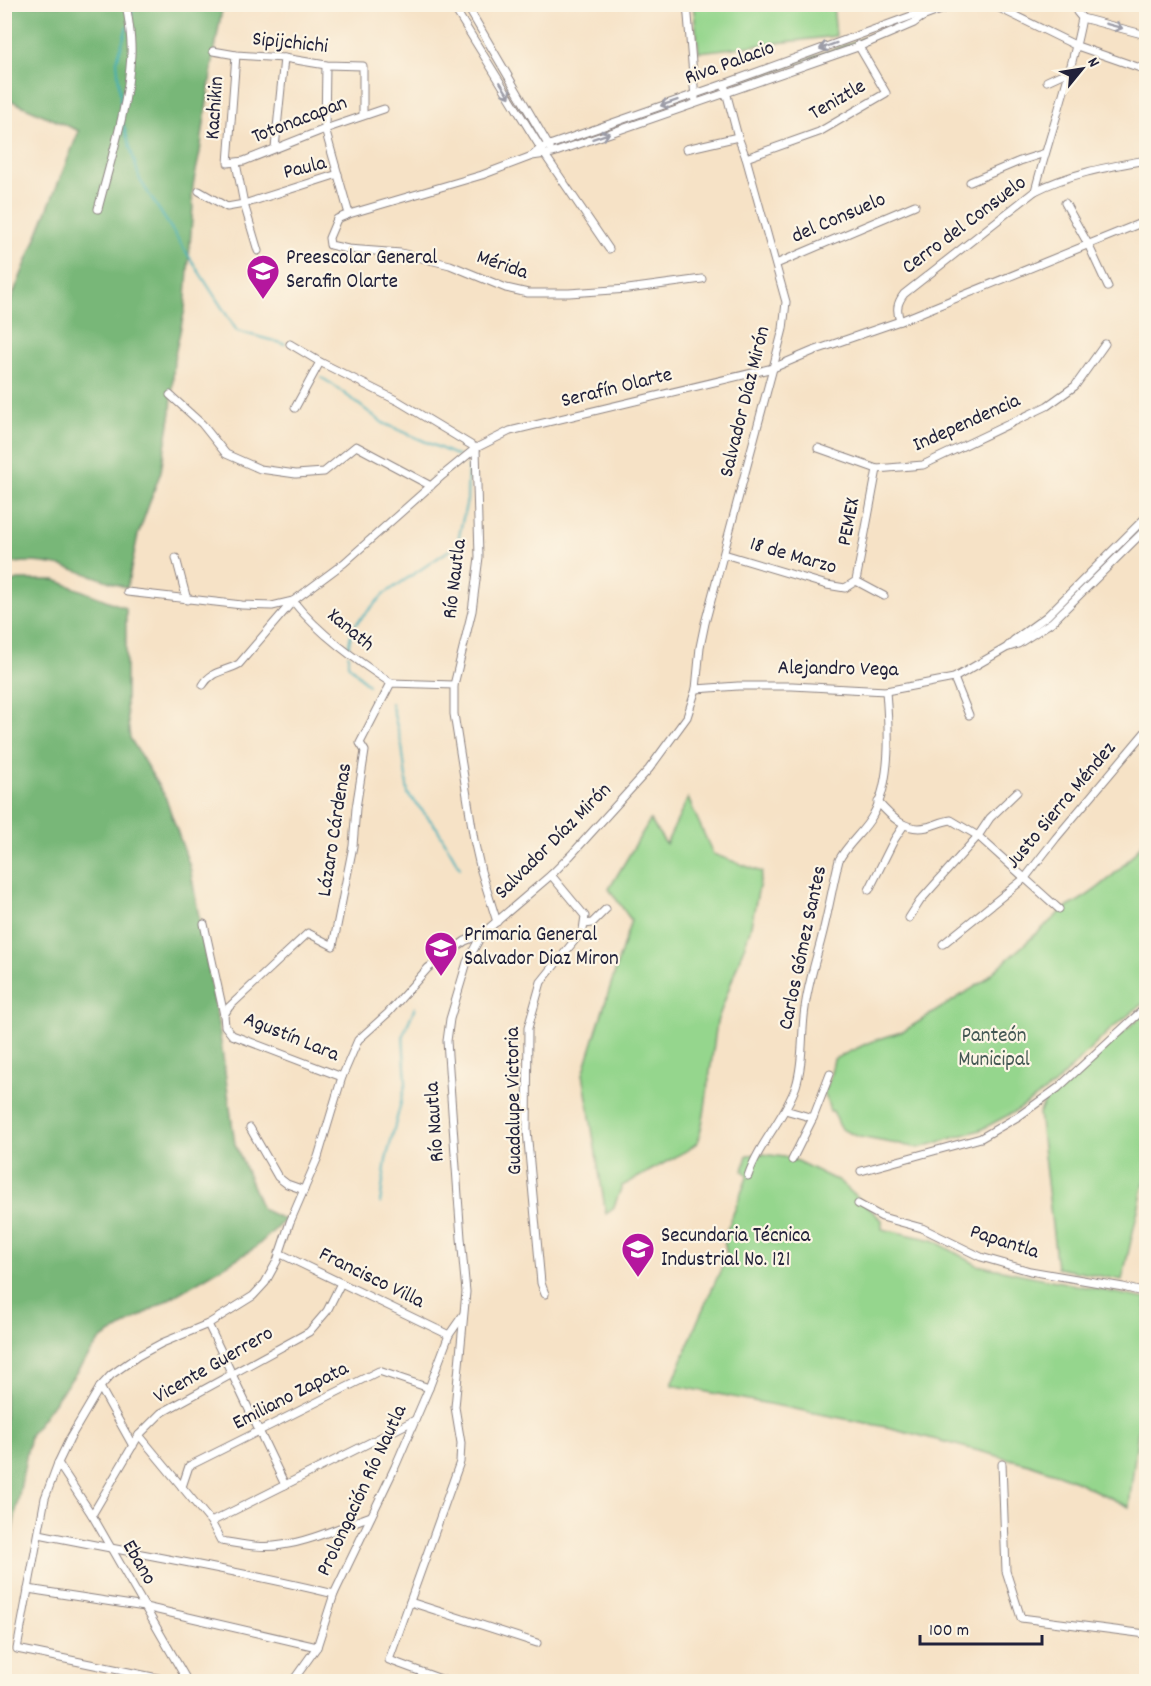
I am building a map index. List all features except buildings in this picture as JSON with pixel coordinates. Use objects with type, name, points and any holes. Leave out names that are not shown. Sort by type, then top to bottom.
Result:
[{"type":"street","points":[[98,209],[123,111],[128,77],[131,55],[126,4]]},
{"type":"street","points":[[452,4],[609,249]]},
{"type":"street","points":[[466,4],[494,51],[544,146]]},
{"type":"street","points":[[687,4],[695,104]]},
{"type":"street","points":[[912,4],[914,23]]},
{"type":"street","points":[[914,15],[922,17],[921,4]]},
{"type":"street","name":"Riva Palacio","points":[[532,156],[544,146],[695,94],[725,88],[858,47],[914,23],[922,17],[957,4]]},
{"type":"street","points":[[991,4],[1077,46],[1146,70]]},
{"type":"street","points":[[1076,4],[1077,12],[1082,18],[1146,35]]},
{"type":"street","name":"Riva Palacio","points":[[330,245],[329,238],[338,219],[349,213],[472,178],[532,156],[549,154],[695,104],[725,88],[914,15]]},
{"type":"street","points":[[1035,191],[1071,70],[1082,18]]},
{"type":"street","name":"Teniztle","points":[[746,158],[819,132],[886,93],[853,37]]},
{"type":"street","name":"Sipijchichi","points":[[213,51],[363,66],[363,115]]},
{"type":"street","points":[[484,57],[494,51]]},
{"type":"street","name":"Kachikin","points":[[232,163],[236,55]]},
{"type":"street","points":[[275,148],[284,58]]},
{"type":"street","points":[[326,64],[325,129],[338,174]]},
{"type":"street","points":[[1047,81],[1071,70]]},
{"type":"street","name":"Salvador Díaz Mirón","points":[[141,1678],[17,1650],[45,1498],[58,1463],[84,1413],[100,1387],[111,1375],[162,1343],[208,1324],[253,1296],[265,1283],[318,1157],[342,1077],[358,1040],[388,1013],[428,968],[465,942],[482,934],[551,875],[649,769],[687,717],[696,689],[705,623],[783,329],[786,302],[725,88]]},
{"type":"street","name":"Totonacapan","points":[[232,163],[384,109]]},
{"type":"street","points":[[686,149],[738,137]]},
{"type":"street","points":[[970,182],[1045,153]]},
{"type":"street","name":"Cerro del Consuelo","points":[[900,321],[897,314],[897,303],[903,294],[1035,191],[1054,181],[1077,174],[1146,160]]},
{"type":"street","points":[[232,163],[258,251]]},
{"type":"street","name":"Paula","points":[[199,191],[227,207],[244,204],[338,174],[349,213]]},
{"type":"street","points":[[1065,203],[1108,287]]},
{"type":"street","name":"del Consuelo","points":[[776,264],[915,205]]},
{"type":"street","name":"Serafín Olarte","points":[[127,592],[242,605],[272,606],[293,601],[344,563],[476,448],[510,431],[773,368],[813,351],[900,321],[1146,221]]},
{"type":"street","name":"Mérida","points":[[330,245],[348,249],[401,253],[450,265],[506,288],[528,293],[628,289],[702,279]]},
{"type":"street","points":[[290,344],[320,362],[398,401],[476,448]]},
{"type":"street","name":"Independencia","points":[[818,448],[877,469],[923,465],[1047,406],[1075,386],[1105,344]]},
{"type":"street","points":[[295,408],[320,362]]},
{"type":"street","points":[[170,396],[202,424],[226,454],[260,469],[296,474],[324,472],[356,446],[431,486]]},
{"type":"street","name":"Río Nautla","points":[[476,448],[479,556],[472,611],[454,685],[454,714],[474,840],[497,922]]},
{"type":"street","name":"PEMEX","points":[[856,581],[877,469]]},
{"type":"street","name":"Alejandro Vega","points":[[1099,571],[1146,517]]},
{"type":"street","name":"Alejandro Vega","points":[[696,689],[738,686],[886,691],[954,678],[1006,648],[1018,644],[1050,619],[1146,529]]},
{"type":"street","name":"18 de Marzo","points":[[724,554],[827,585],[845,588],[856,581],[884,596]]},
{"type":"street","points":[[176,558],[187,600]]},
{"type":"street","points":[[203,685],[207,677],[239,664],[293,601]]},
{"type":"street","name":"Xanath","points":[[293,601],[352,657],[391,683]]},
{"type":"street","points":[[954,678],[969,715]]},
{"type":"street","points":[[391,683],[454,685]]},
{"type":"street","name":"Lázaro Cárdenas","points":[[224,1015],[229,1007],[308,933],[333,946],[353,846],[365,751],[360,743],[391,683]]},
{"type":"street","name":"Carlos Gómez Santes","points":[[748,1176],[795,1089],[802,1060],[805,1006],[839,860],[844,850],[870,820],[878,802],[886,768],[889,733],[886,691]]},
{"type":"street","name":"Justo Sierra Méndez","points":[[943,944],[1025,878],[1146,731]]},
{"type":"street","points":[[909,918],[920,902],[978,836],[990,818],[1017,792]]},
{"type":"street","points":[[878,802],[889,815],[913,828],[927,827],[951,820],[978,836],[1059,909]]},
{"type":"street","points":[[869,890],[904,825]]},
{"type":"street","points":[[551,875],[585,916],[585,924]]},
{"type":"street","name":"Guadalupe Victoria","points":[[545,1294],[541,1284],[527,1130],[528,1028],[541,982],[583,930],[585,924],[592,923],[606,909]]},
{"type":"street","name":"Agustín Lara","points":[[204,924],[225,1026],[232,1035],[342,1077]]},
{"type":"street","name":"Río Nautla","points":[[449,1682],[389,1660],[460,1462],[461,1443],[454,1407],[466,1292],[447,1041],[450,1019],[467,962],[482,934]]},
{"type":"street","points":[[861,1171],[981,1138],[990,1133],[1019,1116],[1058,1088],[1146,1007]]},
{"type":"street","points":[[792,1160],[813,1118],[830,1074]]},
{"type":"street","points":[[785,1110],[813,1118]]},
{"type":"street","points":[[250,1128],[278,1177],[287,1184],[304,1190]]},
{"type":"street","name":"Papantla","points":[[858,1204],[882,1216],[922,1228],[981,1257],[1030,1271],[1146,1293]]},
{"type":"street","name":"Francisco Villa","points":[[279,1253],[449,1335]]},
{"type":"street","name":"Vicente Guerrero","points":[[92,1515],[139,1435],[161,1413],[309,1332],[327,1311],[341,1283]]},
{"type":"street","name":"Prolongación Río Nautla","points":[[292,1682],[317,1647],[334,1594],[395,1467],[449,1335],[465,1313]]},
{"type":"street","points":[[208,1324],[285,1485]]},
{"type":"street","name":"Emiliano Zapata","points":[[182,1487],[189,1466],[380,1371],[429,1388]]},
{"type":"street","points":[[100,1387],[133,1446]]},
{"type":"street","points":[[212,1522],[415,1420]]},
{"type":"street","points":[[139,1435],[212,1522],[221,1541],[257,1547],[282,1545],[371,1516]]},
{"type":"street","name":"Ebano","points":[[58,1463],[92,1515],[188,1682]]},
{"type":"street","points":[[1002,1464],[1006,1571],[1021,1618],[1146,1634]]},
{"type":"street","points":[[39,1534],[271,1578],[334,1594]]},
{"type":"street","points":[[28,1590],[145,1607],[317,1647]]},
{"type":"street","points":[[410,1602],[537,1643]]},
{"type":"street","points":[[141,1678],[177,1682]]},
{"type":"green space","points":[[5,5],[223,5],[193,186],[185,309],[174,359],[171,412],[161,471],[138,535],[127,588],[51,564],[20,562],[5,565],[5,315],[79,131],[5,98]]},
{"type":"green space","points":[[693,5],[833,5],[836,36],[699,52]]},
{"type":"green space","points":[[904,23],[905,25],[739,85],[740,83]]},
{"type":"green space","points":[[18,580],[55,580],[126,608],[126,707],[130,738],[165,796],[190,867],[219,1028],[235,1144],[262,1209],[285,1220],[255,1248],[100,1340],[30,1435],[5,1572],[4,585]]},
{"type":"green space","points":[[688,798],[713,854],[762,872],[750,930],[717,1022],[698,1142],[688,1150],[622,1186],[613,1209],[606,1214],[583,1074],[631,920],[609,889],[650,820],[666,844]]},
{"type":"green space","name":"Panteón Municipal","points":[[1146,838],[1146,1001],[1111,1029],[1054,1085],[1018,1110],[980,1130],[919,1148],[859,1137],[841,1129],[833,1111],[830,1111],[824,1091],[830,1078],[834,1059],[870,1042],[904,1031],[981,983],[1064,909],[1076,903],[1109,878]]},
{"type":"green space","points":[[1145,1013],[1146,1175],[1122,1280],[1057,1268],[1039,1113],[1045,1102]]},
{"type":"green space","points":[[763,1154],[791,1158],[840,1182],[882,1220],[882,1229],[933,1240],[977,1265],[1146,1299],[1146,1391],[1138,1430],[1129,1507],[1069,1478],[1029,1464],[891,1428],[672,1385],[727,1256],[724,1238],[748,1175],[743,1171],[747,1155]]},
{"type":"waterway","points":[[131,16],[134,4]]},
{"type":"waterway","points":[[121,107],[117,60],[127,27]]},
{"type":"waterway","points":[[123,124],[140,180],[237,331],[285,344]]},
{"type":"waterway","points":[[322,378],[383,423],[458,456]]},
{"type":"waterway","points":[[348,650],[352,628],[384,594],[457,545],[467,500],[468,466]]},
{"type":"waterway","points":[[348,655],[348,664],[368,685]]},
{"type":"waterway","points":[[391,703],[402,746],[408,794],[437,828],[460,868]]},
{"type":"waterway","points":[[380,1203],[386,1160],[406,1083],[403,1035],[415,1007]]},
{"type":"place","name":"Preescolar General Serafin Olarte","points":[[263,300]]},
{"type":"place","name":"Primaria General Salvador Diaz Miron","points":[[441,977]]},
{"type":"place","name":"Secundaria Técnica Industrial No. 121","points":[[638,1278]]}]
